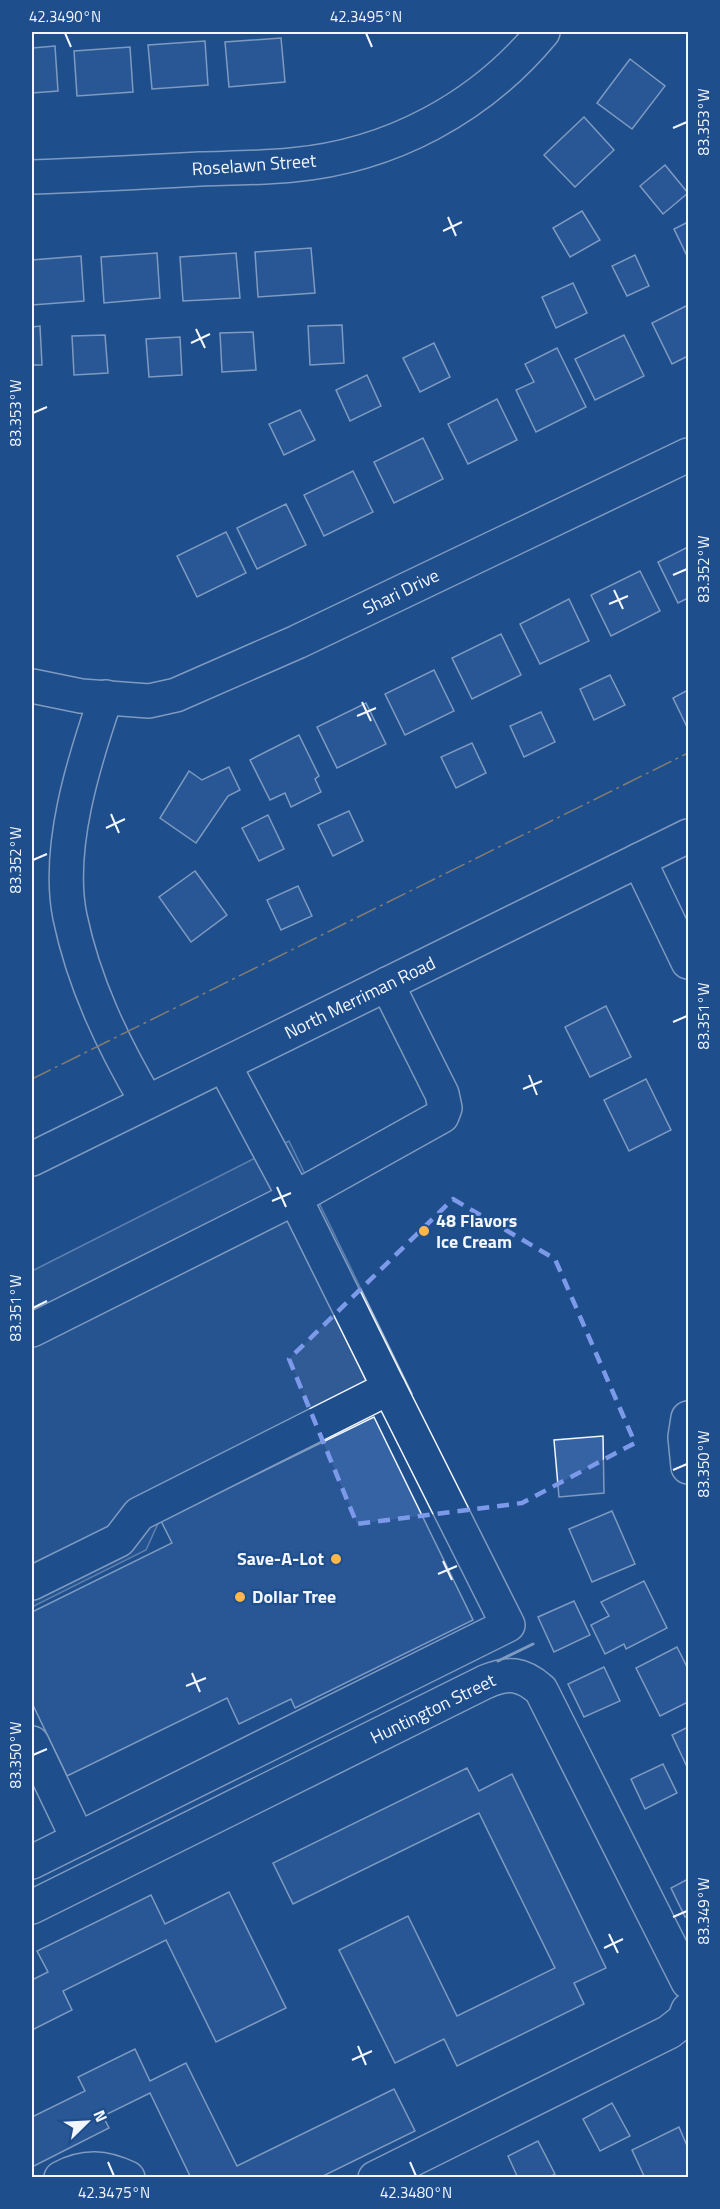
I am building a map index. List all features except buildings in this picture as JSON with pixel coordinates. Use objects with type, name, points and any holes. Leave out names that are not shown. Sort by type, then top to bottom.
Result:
[{"type":"street","name":"Roselawn Street","points":[[32,177],[293,165],[385,146],[456,110],[493,85],[543,32]]},
{"type":"street","name":"Shari Drive","points":[[32,686],[72,695],[149,700],[197,686],[297,642],[688,455]]},
{"type":"street","points":[[106,697],[86,755],[73,811],[67,868],[69,916],[91,990],[107,1032],[147,1102]]},
{"type":"street","name":"North Merriman Road","points":[[32,1159],[688,836]]},
{"type":"street","points":[[639,860],[688,962]]},
{"type":"street","points":[[32,1329],[295,1198],[442,1116],[445,1108],[442,1094],[387,984]]},
{"type":"street","points":[[32,1862],[508,1625],[295,1198],[224,1065]]},
{"type":"street","points":[[32,1583],[118,1539],[139,1514],[389,1388]]},
{"type":"street","points":[[688,1418],[685,1437],[688,1467]]},
{"type":"street","name":"Huntington Street","points":[[32,1907],[485,1682],[500,1676],[515,1675],[528,1679],[541,1690],[688,1982]]},
{"type":"street","points":[[32,1743],[78,1839]]},
{"type":"street","points":[[375,2178],[669,2032],[684,2020],[688,2010]]},
{"type":"street","points":[[61,2178],[72,2172],[106,2168],[128,2178]]},
{"type":"highlighted area","points":[[453,1199],[555,1259],[635,1443],[522,1503],[357,1524],[289,1359]]},
{"type":"shaded area","points":[[289,1141],[412,1394],[161,1517],[146,1550],[32,1607],[32,1271]]},
{"type":"wall","points":[[498,1661],[533,1644]]},
{"type":"power","points":[[32,1079],[688,753]]},
{"type":"place","name":"48 Flavors Ice Cream","points":[[424,1231]]},
{"type":"place","name":"Save-A-Lot","points":[[336,1559]]},
{"type":"place","name":"Dollar Tree","points":[[240,1597]]}]
